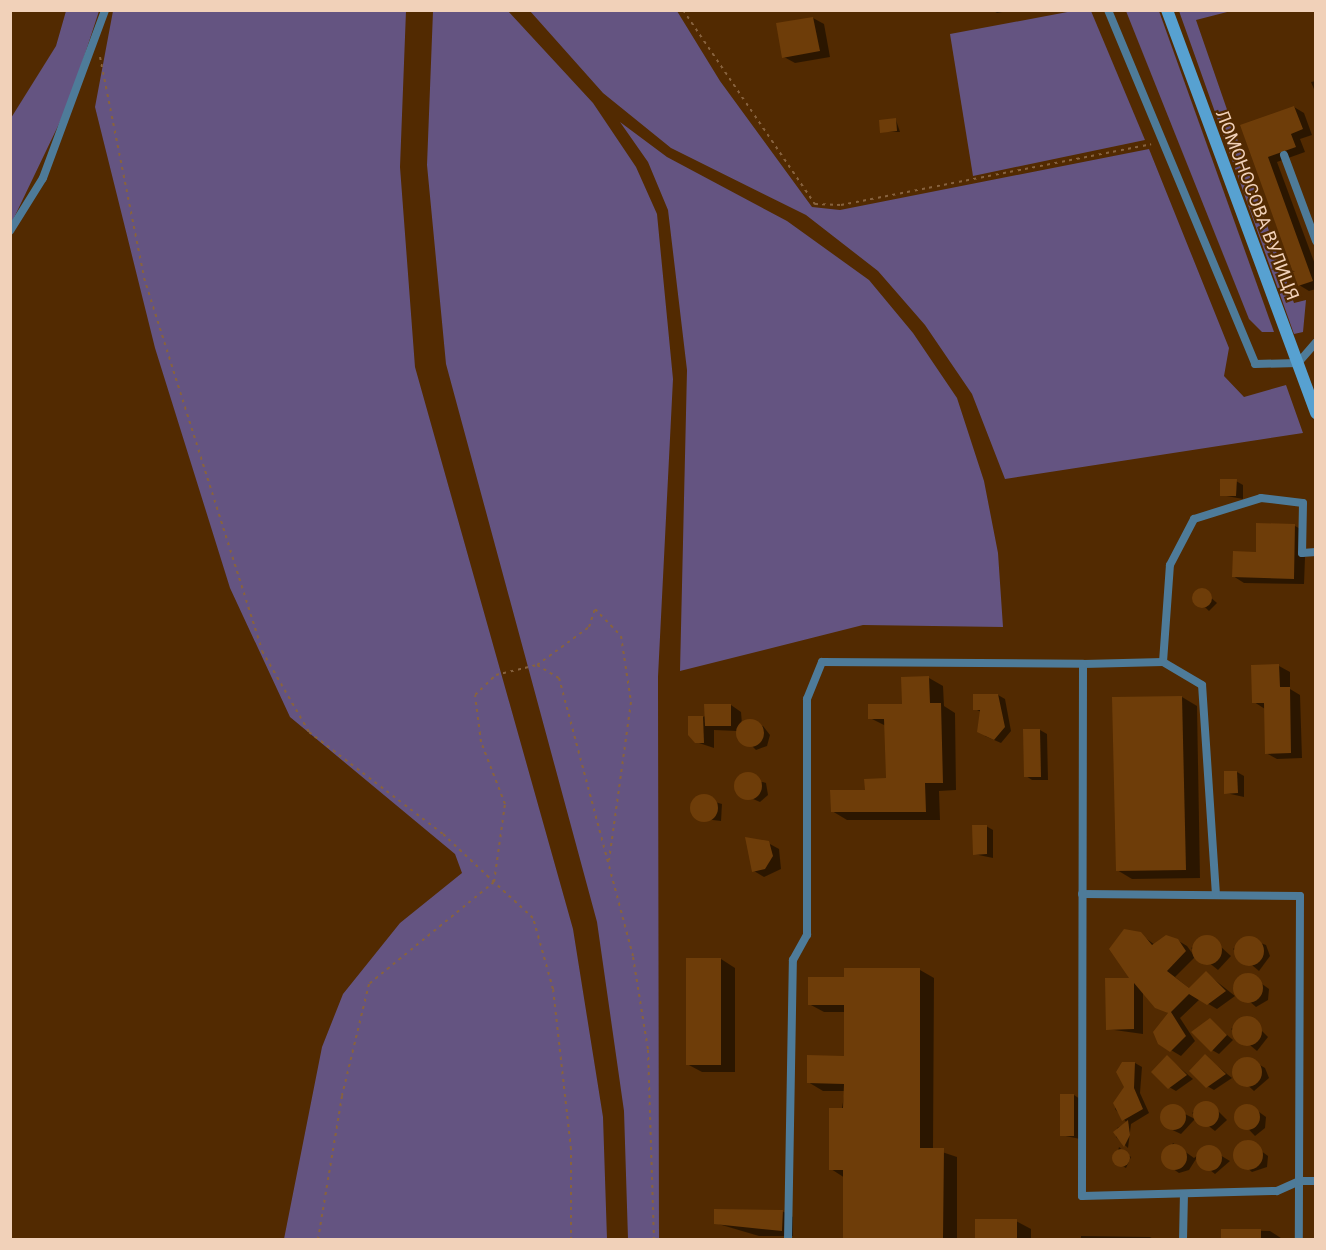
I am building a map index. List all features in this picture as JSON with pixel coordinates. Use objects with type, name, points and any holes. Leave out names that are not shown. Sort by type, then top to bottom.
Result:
[{"type":"street","name":"ЛОМОНОСОВА ВУЛИЦЯ","points":[[1167,10],[1316,413]]},
{"type":"lane","points":[[10,231],[43,178],[98,39],[105,10]]},
{"type":"lane","points":[[1108,10],[1255,364],[1298,363],[1316,342]]},
{"type":"lane","points":[[1284,155],[1316,241]]},
{"type":"lane","points":[[1163,662],[1170,565],[1194,519],[1261,498],[1303,503],[1302,553],[1316,552]]},
{"type":"lane","points":[[789,1239],[793,960],[807,935],[807,699],[822,662],[1083,664],[1163,662],[1202,685],[1216,895]]},
{"type":"lane","points":[[1083,664],[1082,1196],[1277,1191],[1299,1180],[1316,1180]]},
{"type":"lane","points":[[1082,894],[1300,896],[1299,1239]]},
{"type":"lane","points":[[1183,1239],[1184,1194]]},
{"type":"path","points":[[683,10],[815,204],[841,205],[1162,141]]},
{"type":"path","points":[[98,39],[144,278],[262,651],[309,732],[443,834],[533,918],[553,989],[571,1149],[571,1239]]},
{"type":"path","points":[[318,1239],[342,1096],[369,984],[494,882],[505,804],[481,741],[475,695],[496,675],[537,665],[589,627],[595,609],[621,636],[632,702],[608,863]]},
{"type":"path","points":[[537,665],[560,678],[633,957],[648,1050],[654,1239]]},
{"type":"shaded area","points":[[1078,10],[1091,11],[1145,140],[973,176],[950,34]]},
{"type":"shaded area","points":[[66,11],[99,11],[69,103],[11,224],[11,118],[56,46]]},
{"type":"shaded area","points":[[113,11],[406,11],[400,167],[415,367],[573,929],[603,1117],[607,1239],[284,1239],[322,1047],[343,994],[400,923],[462,873],[455,854],[290,717],[230,588],[155,348],[95,107]]},
{"type":"shaded area","points":[[433,11],[508,11],[593,103],[636,167],[657,214],[673,379],[658,677],[659,1239],[628,1239],[624,1111],[597,922],[446,364],[427,165]]},
{"type":"shaded area","points":[[530,11],[677,11],[720,81],[812,207],[840,210],[1149,149],[1229,348],[1224,376],[1244,397],[1286,385],[1303,433],[1005,479],[972,394],[925,325],[878,271],[806,215],[671,148],[603,93]]},
{"type":"shaded area","points":[[1126,11],[1159,11],[1274,332],[1262,332],[1249,319]]},
{"type":"shaded area","points":[[1179,11],[1231,11],[1196,20],[1294,303],[1306,300],[1303,332],[1294,334]]},
{"type":"shaded area","points":[[620,122],[667,157],[787,221],[869,280],[913,333],[957,398],[984,481],[998,553],[1003,627],[863,625],[680,671],[687,370],[668,210],[648,162]]},
{"type":"building","points":[[813,17],[820,51],[782,58],[776,23]]},
{"type":"building","points":[[1294,106],[1303,129],[1291,134],[1296,147],[1268,157],[1313,281],[1298,286],[1240,125]]},
{"type":"building","points":[[896,118],[897,131],[880,133],[879,120]]},
{"type":"building","points":[[1220,479],[1237,479],[1236,496],[1220,496]]},
{"type":"building","points":[[1256,523],[1295,524],[1294,579],[1232,577],[1233,551],[1256,552]]},
{"type":"building","points":[[1202,588],[1209,591],[1212,598],[1209,605],[1202,608],[1195,605],[1192,598],[1195,591]]},
{"type":"building","points":[[1279,664],[1280,687],[1290,687],[1291,753],[1265,754],[1264,703],[1252,703],[1251,665]]},
{"type":"building","points":[[929,676],[930,703],[941,703],[943,783],[925,783],[926,812],[831,812],[830,790],[865,790],[864,779],[886,778],[884,719],[868,719],[868,704],[902,704],[901,677]]},
{"type":"building","points":[[973,694],[998,694],[1005,727],[994,740],[977,732],[980,710],[973,710]]},
{"type":"building","points":[[1182,696],[1186,870],[1116,871],[1112,697]]},
{"type":"building","points":[[704,704],[731,704],[731,726],[705,726]]},
{"type":"building","points":[[688,716],[703,716],[704,743],[695,743],[688,735]]},
{"type":"building","points":[[750,719],[760,723],[764,733],[760,743],[750,747],[740,743],[736,733],[740,723]]},
{"type":"building","points":[[1023,729],[1040,729],[1041,777],[1024,777]]},
{"type":"building","points":[[1224,771],[1237,771],[1238,793],[1224,794]]},
{"type":"building","points":[[748,772],[758,776],[762,786],[758,796],[748,800],[738,796],[734,786],[738,776]]},
{"type":"building","points":[[704,794],[714,798],[718,808],[714,818],[704,822],[694,818],[690,808],[694,798]]},
{"type":"building","points":[[972,825],[987,825],[987,854],[973,855]]},
{"type":"building","points":[[745,837],[769,841],[773,856],[765,869],[752,872]]},
{"type":"building","points":[[1124,929],[1141,932],[1152,945],[1166,935],[1178,939],[1186,951],[1167,971],[1189,988],[1206,971],[1226,991],[1207,1005],[1189,994],[1171,1012],[1186,1036],[1170,1052],[1158,1044],[1153,1032],[1168,1013],[1155,1008],[1134,983],[1134,1029],[1106,1030],[1105,978],[1129,978],[1109,949]]},
{"type":"building","points":[[1207,935],[1218,939],[1222,950],[1218,961],[1207,965],[1196,961],[1192,950],[1196,939]]},
{"type":"building","points":[[1249,936],[1260,940],[1264,951],[1260,962],[1249,966],[1238,962],[1234,951],[1238,940]]},
{"type":"building","points":[[686,958],[721,958],[721,1065],[686,1065]]},
{"type":"building","points":[[844,968],[920,968],[920,1148],[944,1148],[943,1239],[843,1239],[843,1170],[829,1170],[829,1108],[843,1108],[844,1084],[807,1083],[807,1055],[844,1056],[844,1005],[808,1005],[808,977],[844,977]]},
{"type":"building","points":[[1248,973],[1259,977],[1263,988],[1259,999],[1248,1003],[1237,999],[1233,988],[1237,977]]},
{"type":"building","points":[[1247,1016],[1258,1020],[1262,1031],[1258,1042],[1247,1046],[1236,1042],[1232,1031],[1236,1020]]},
{"type":"building","points":[[1210,1018],[1227,1035],[1211,1052],[1191,1032]]},
{"type":"building","points":[[1205,1054],[1226,1074],[1206,1088],[1189,1071]]},
{"type":"building","points":[[1167,1055],[1187,1075],[1168,1089],[1151,1072]]},
{"type":"building","points":[[1247,1057],[1258,1061],[1262,1072],[1258,1083],[1247,1087],[1236,1083],[1232,1072],[1236,1061]]},
{"type":"building","points":[[1122,1062],[1135,1062],[1134,1088],[1143,1109],[1122,1121],[1113,1103],[1124,1087],[1116,1072]]},
{"type":"building","points":[[1060,1094],[1074,1094],[1074,1136],[1060,1136]]},
{"type":"building","points":[[1206,1101],[1215,1105],[1219,1114],[1215,1123],[1206,1127],[1197,1123],[1193,1114],[1197,1105]]},
{"type":"building","points":[[1173,1104],[1182,1108],[1186,1117],[1182,1126],[1173,1130],[1164,1126],[1160,1117],[1164,1108]]},
{"type":"building","points":[[1247,1104],[1256,1108],[1260,1117],[1256,1126],[1247,1130],[1238,1126],[1234,1117],[1238,1108]]},
{"type":"building","points":[[1128,1120],[1130,1135],[1124,1147],[1113,1132]]},
{"type":"building","points":[[1248,1140],[1254,1141],[1262,1149],[1262,1161],[1254,1169],[1248,1170],[1242,1169],[1234,1161],[1233,1155],[1234,1149],[1242,1141]]},
{"type":"building","points":[[1174,1144],[1183,1148],[1187,1157],[1183,1166],[1174,1170],[1165,1166],[1161,1157],[1165,1148]]},
{"type":"building","points":[[1209,1145],[1218,1149],[1222,1158],[1218,1167],[1209,1171],[1200,1167],[1196,1158],[1200,1149]]},
{"type":"building","points":[[1121,1149],[1127,1152],[1130,1158],[1127,1164],[1121,1167],[1115,1164],[1112,1158],[1115,1152]]},
{"type":"building","points":[[714,1209],[783,1210],[782,1231],[714,1224]]},
{"type":"building","points":[[975,1219],[1017,1219],[1017,1239],[975,1239]]},
{"type":"building","points":[[1221,1229],[1261,1229],[1261,1239],[1221,1239]]}]
